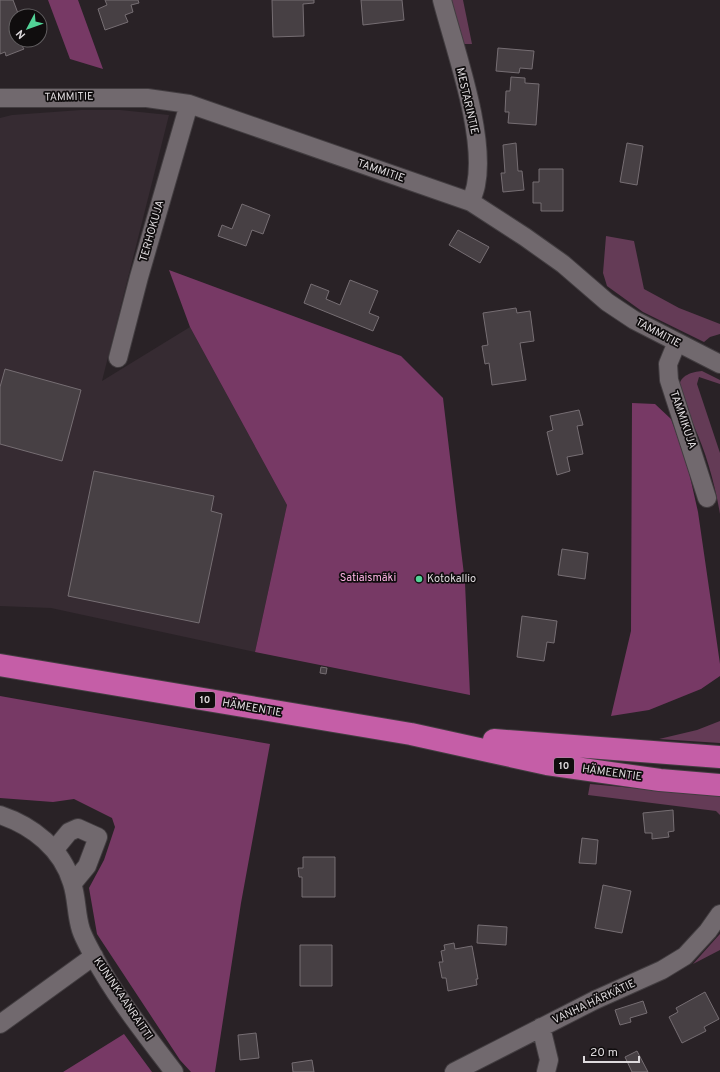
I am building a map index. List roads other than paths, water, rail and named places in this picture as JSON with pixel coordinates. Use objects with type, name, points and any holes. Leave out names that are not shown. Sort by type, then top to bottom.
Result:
[{"type":"highway","name":"HÄMEENTIE","points":[[0,665],[410,734],[547,764],[660,780],[720,785]]},
{"type":"highway","name":"HÄMEENTIE","points":[[410,734],[720,757]]},
{"type":"street","name":"MESTARINTIE","points":[[442,0],[474,121],[478,160],[476,185],[471,202]]},
{"type":"street","name":"TAMMITIE","points":[[0,98],[147,98],[189,104],[471,202],[563,264],[613,306],[634,320],[720,364]]},
{"type":"street","name":"TERHOKUJA","points":[[118,358],[139,277],[189,104]]},
{"type":"street","name":"TAMMIKUJA","points":[[677,342],[668,364],[669,380],[707,498]]},
{"type":"street","name":"KUNINKAANRAITTI","points":[[0,816],[37,833],[55,849],[73,883],[81,930],[94,956],[108,980],[171,1071]]},
{"type":"street","points":[[55,849],[65,836],[78,828],[98,837],[87,866],[73,883]]},
{"type":"street","name":"VANHA HÄRKÄTIE","points":[[454,1072],[541,1026],[662,970],[685,956],[708,931],[720,914]]},
{"type":"street","points":[[0,1024],[94,956]]},
{"type":"street","points":[[541,1026],[549,1060],[546,1072]]},
{"type":"place","name":"Kotokallio","points":[[419,579]]},
{"type":"park label","name":"Satiaismäki","points":[[368,578]]}]
